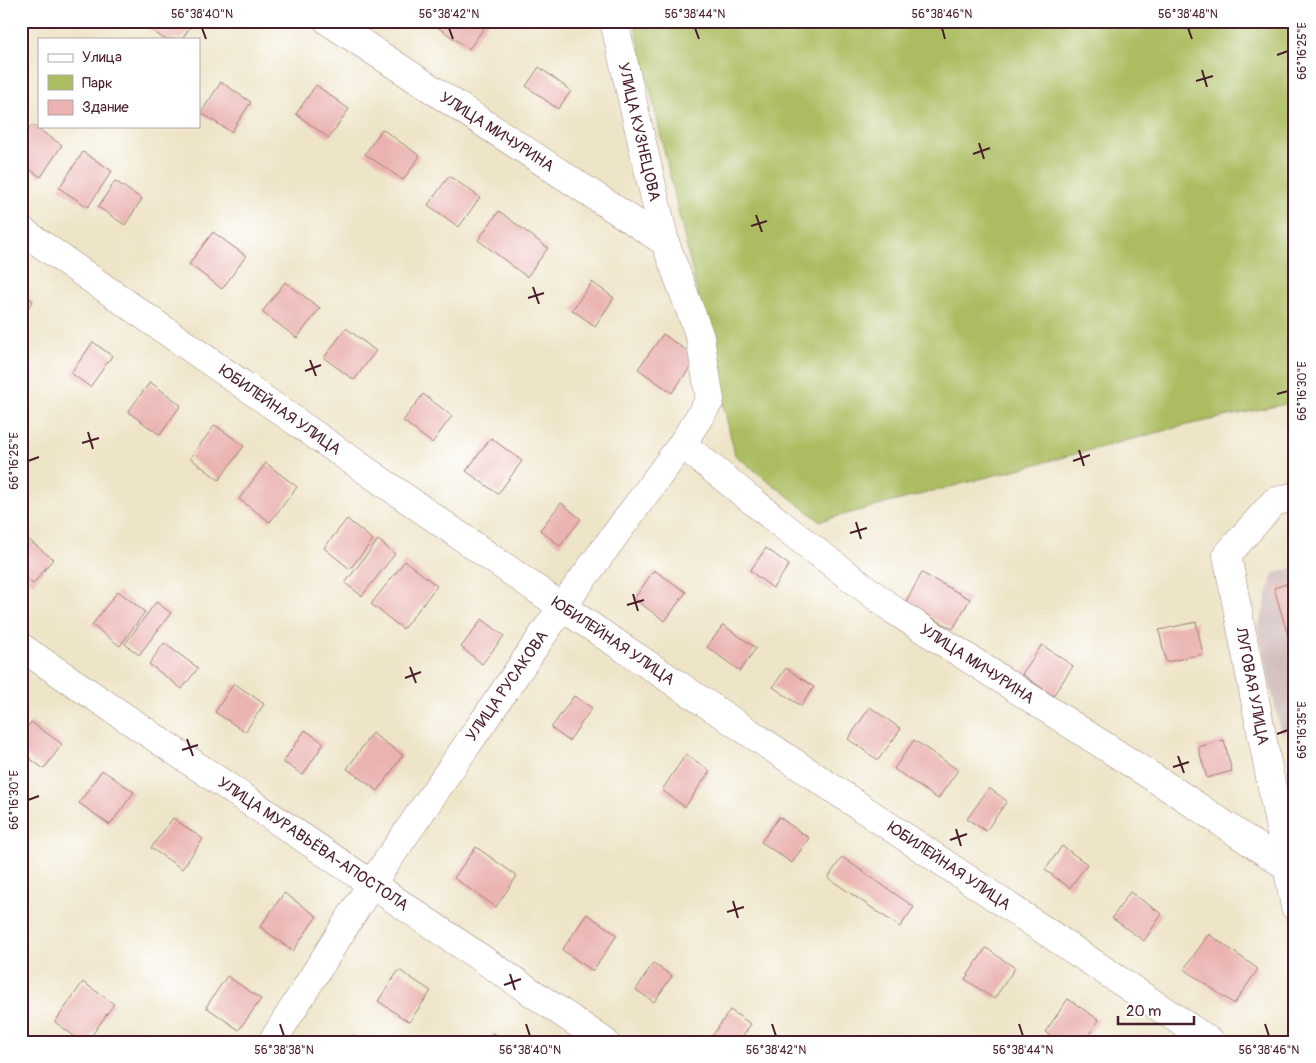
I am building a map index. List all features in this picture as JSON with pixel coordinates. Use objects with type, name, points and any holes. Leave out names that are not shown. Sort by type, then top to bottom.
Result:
[{"type":"street","name":"УЛИЦА МИЧУРИНА","points":[[328,21],[665,242]]},
{"type":"street","name":"УЛИЦА КУЗНЕЦОВА","points":[[614,21],[665,242]]},
{"type":"street","name":"ЮБИЛЕЙНАЯ УЛИЦА","points":[[21,230],[562,607],[1211,1042]]},
{"type":"street","name":"УЛИЦА РУСАКОВА","points":[[272,1042],[372,883],[562,607],[682,444],[710,400],[700,337],[665,242]]},
{"type":"street","name":"УЛИЦА МИЧУРИНА","points":[[682,444],[796,536],[895,611],[1179,794],[1286,866]]},
{"type":"street","name":"ЛУГОВАЯ УЛИЦА","points":[[1295,496],[1274,502],[1227,555],[1295,907]]},
{"type":"street","name":"УЛИЦА МУРАВЬЁВА-АПОСТОЛА","points":[[21,647],[605,1042]]},
{"type":"shaded area","points":[[1295,567],[1295,729],[1281,733],[1258,629],[1273,574]]},
{"type":"green space","points":[[634,21],[1295,21],[1295,402],[1182,426],[820,521],[735,455]]},
{"type":"building","points":[[143,21],[194,21],[183,38],[163,38],[141,23]]},
{"type":"building","points":[[439,21],[489,21],[469,49],[436,26]]},
{"type":"building","points":[[539,67],[571,91],[558,109],[526,86]]},
{"type":"building","points":[[221,82],[251,102],[231,132],[201,113]]},
{"type":"building","points":[[316,85],[349,109],[329,138],[296,114]]},
{"type":"building","points":[[32,125],[62,145],[41,177],[21,164],[21,140]]},
{"type":"building","points":[[382,129],[420,156],[403,180],[365,154]]},
{"type":"building","points":[[83,152],[112,171],[88,207],[59,188]]},
{"type":"building","points":[[449,176],[480,197],[459,227],[428,205]]},
{"type":"building","points":[[115,181],[142,199],[125,225],[98,207]]},
{"type":"building","points":[[499,211],[548,248],[527,277],[478,240]]},
{"type":"building","points":[[213,232],[246,256],[222,289],[189,264]]},
{"type":"building","points":[[285,282],[320,308],[297,338],[262,312]]},
{"type":"building","points":[[592,282],[614,298],[595,326],[572,310]]},
{"type":"building","points":[[21,293],[33,301],[21,318]]},
{"type":"building","points":[[346,328],[376,351],[354,380],[324,358]]},
{"type":"building","points":[[663,334],[697,358],[672,393],[638,369]]},
{"type":"building","points":[[93,342],[112,356],[90,387],[71,373]]},
{"type":"building","points":[[150,382],[181,405],[160,435],[128,412]]},
{"type":"building","points":[[423,394],[452,416],[432,443],[403,421]]},
{"type":"building","points":[[215,425],[244,446],[219,480],[190,458]]},
{"type":"building","points":[[491,438],[522,461],[498,494],[466,471]]},
{"type":"building","points":[[266,463],[297,487],[270,522],[239,499]]},
{"type":"building","points":[[561,503],[581,519],[560,546],[540,530]]},
{"type":"building","points":[[347,519],[373,540],[350,569],[324,548]]},
{"type":"building","points":[[25,537],[53,559],[33,584],[21,575],[21,541]]},
{"type":"building","points":[[378,540],[395,554],[362,596],[345,583]]},
{"type":"building","points":[[766,548],[789,565],[773,588],[750,571]]},
{"type":"building","points":[[405,561],[437,586],[403,629],[371,604]]},
{"type":"building","points":[[654,570],[686,592],[665,621],[634,599]]},
{"type":"building","points":[[922,573],[970,599],[953,629],[905,603]]},
{"type":"building","points":[[1295,581],[1295,656],[1294,656],[1274,588]]},
{"type":"building","points":[[118,591],[145,612],[120,646],[92,625]]},
{"type":"building","points":[[156,602],[171,613],[139,655],[125,644]]},
{"type":"building","points":[[482,619],[504,636],[482,664],[461,647]]},
{"type":"building","points":[[1196,622],[1203,654],[1166,662],[1159,630]]},
{"type":"building","points":[[723,625],[756,648],[740,671],[707,647]]},
{"type":"building","points":[[164,643],[198,668],[182,689],[149,664]]},
{"type":"building","points":[[1042,645],[1073,666],[1053,696],[1022,674]]},
{"type":"building","points":[[786,668],[814,687],[801,706],[773,687]]},
{"type":"building","points":[[234,683],[264,704],[245,732],[215,712]]},
{"type":"building","points":[[574,696],[592,708],[569,741],[551,728]]},
{"type":"building","points":[[870,707],[901,729],[878,760],[848,739]]},
{"type":"building","points":[[31,722],[62,744],[44,769],[21,752],[21,736]]},
{"type":"building","points":[[305,730],[324,743],[303,775],[283,762]]},
{"type":"building","points":[[372,733],[403,755],[378,791],[347,769]]},
{"type":"building","points":[[914,740],[958,770],[938,799],[894,769]]},
{"type":"building","points":[[1224,740],[1232,771],[1207,778],[1198,747]]},
{"type":"building","points":[[686,754],[710,771],[685,807],[662,790]]},
{"type":"building","points":[[102,770],[134,792],[110,825],[79,803]]},
{"type":"building","points":[[989,788],[1007,801],[986,831],[967,819]]},
{"type":"building","points":[[779,817],[809,838],[792,863],[761,842]]},
{"type":"building","points":[[173,818],[203,839],[182,869],[151,848]]},
{"type":"building","points":[[1062,846],[1087,864],[1070,888],[1045,870]]},
{"type":"building","points":[[476,847],[517,876],[496,907],[454,878]]},
{"type":"building","points":[[842,857],[914,907],[900,927],[828,878]]},
{"type":"building","points":[[1130,892],[1162,914],[1144,941],[1112,918]]},
{"type":"building","points":[[284,893],[317,916],[293,951],[260,927]]},
{"type":"building","points":[[587,914],[617,935],[593,971],[562,950]]},
{"type":"building","points":[[1209,934],[1258,969],[1234,1004],[1184,969]]},
{"type":"building","points":[[986,948],[1015,968],[994,999],[965,979]]},
{"type":"building","points":[[653,963],[672,976],[654,1002],[636,990]]},
{"type":"building","points":[[21,966],[27,970],[21,979]]},
{"type":"building","points":[[399,970],[431,991],[409,1022],[378,1001]]},
{"type":"building","points":[[227,976],[261,999],[239,1030],[206,1007]]},
{"type":"building","points":[[83,982],[114,1004],[87,1042],[82,1042],[55,1022]]},
{"type":"building","points":[[1068,999],[1099,1020],[1084,1042],[1059,1042],[1045,1032]]},
{"type":"building","points":[[730,1010],[751,1024],[739,1042],[708,1042]]},
{"type":"building","points":[[493,1033],[507,1042],[487,1042]]},
{"type":"building","points":[[353,1035],[363,1042],[349,1042]]},
{"type":"building","points":[[1123,1035],[1132,1042],[1118,1042]]}]
